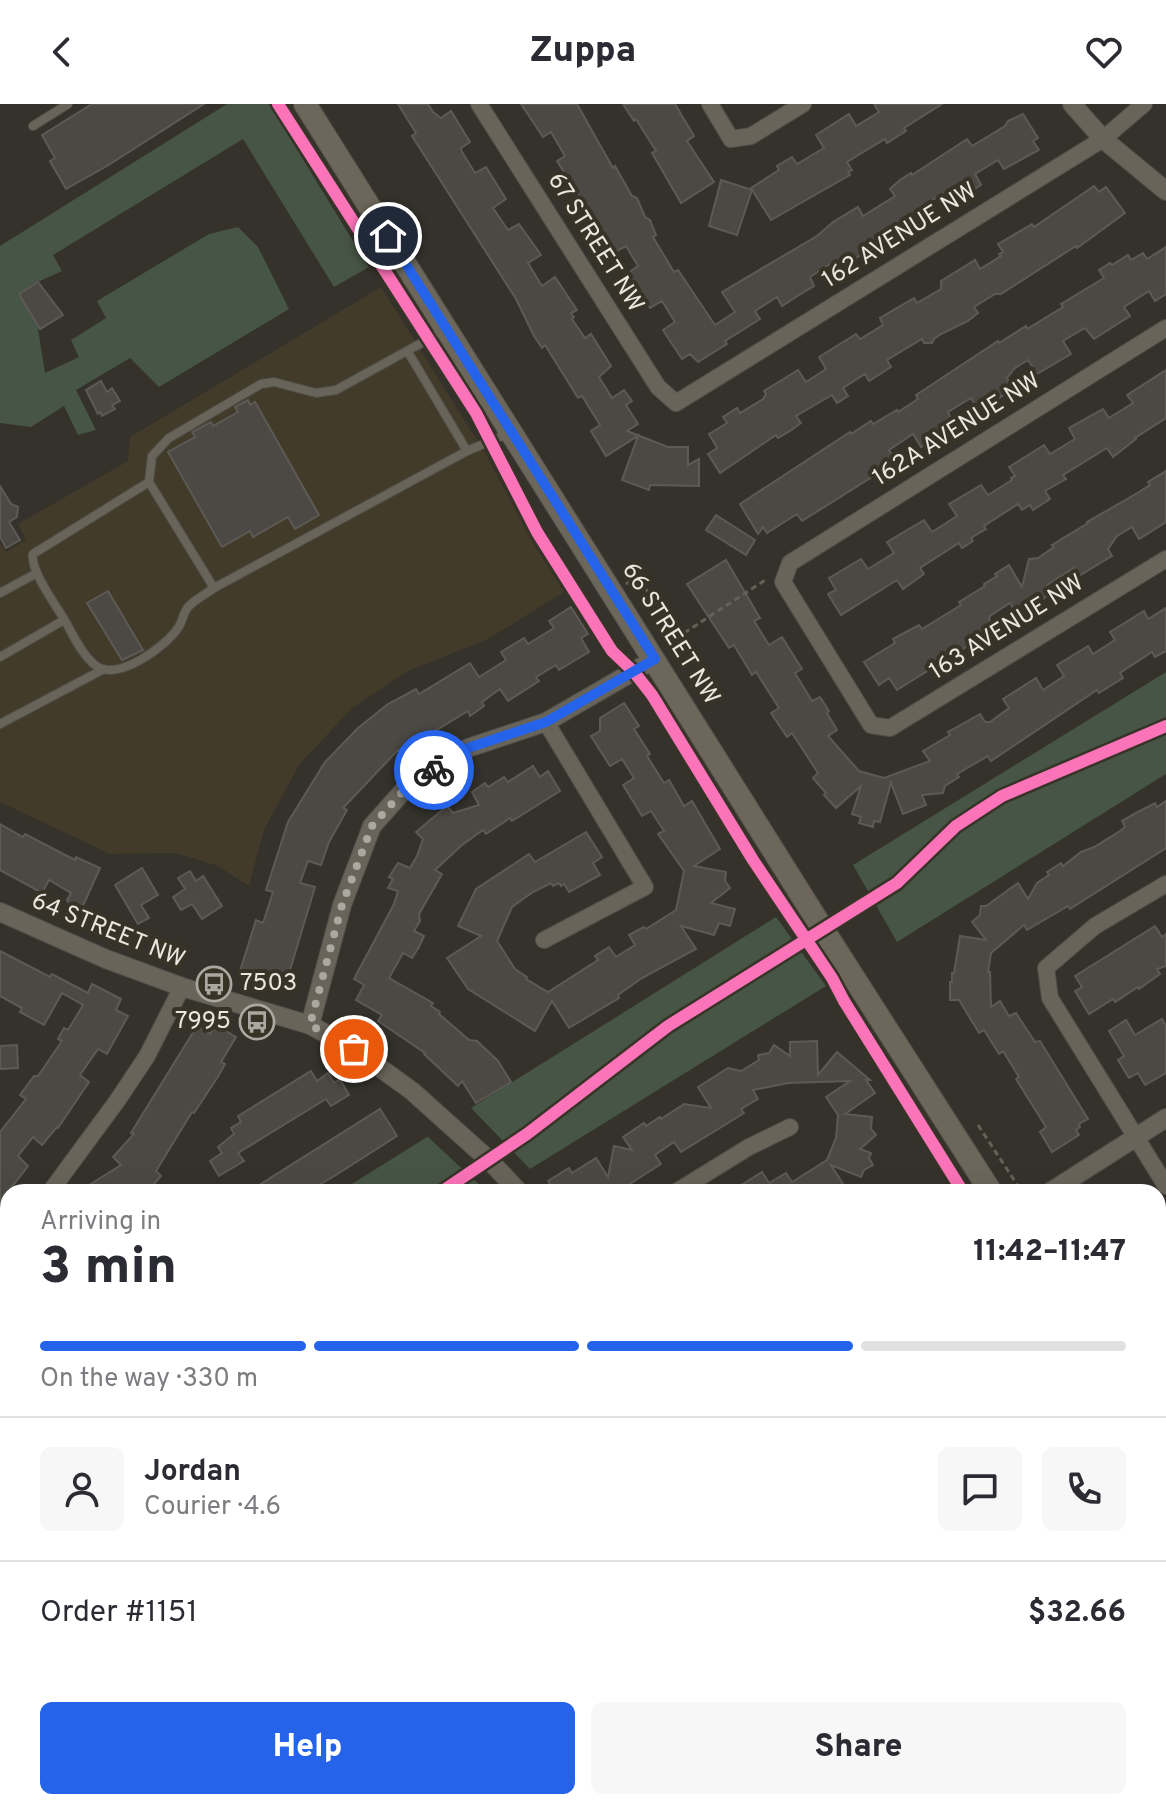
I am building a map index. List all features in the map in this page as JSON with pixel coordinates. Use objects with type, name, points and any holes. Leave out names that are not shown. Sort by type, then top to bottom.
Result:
[{"type":"main road","name":"66 STREET NW","points":[[305,104],[986,1184]]},
{"type":"street","name":"67 STREET NW","points":[[479,104],[658,387],[676,403]]},
{"type":"street","points":[[710,104],[731,139],[751,136],[803,104]]},
{"type":"street","points":[[1072,104],[1103,139],[1166,191]]},
{"type":"street","name":"162 AVENUE NW","points":[[676,403],[1103,139],[1144,104]]},
{"type":"street","name":"162A AVENUE NW","points":[[783,582],[790,563],[1166,328]]},
{"type":"street","name":"163 AVENUE NW","points":[[783,582],[871,725],[890,728],[1166,559]]},
{"type":"street","points":[[310,1025],[342,905],[372,826],[405,789],[468,748],[546,722],[655,659]]},
{"type":"street","points":[[544,940],[645,887],[546,722]]},
{"type":"street","points":[[1165,1184],[1050,998],[1046,968],[1095,926],[1166,884]]},
{"type":"street","name":"64 STREET NW","points":[[0,912],[106,959],[182,987],[310,1025],[354,1049],[412,1091],[512,1184]]},
{"type":"street","points":[[56,1184],[139,1067],[182,987]]},
{"type":"street","points":[[1063,1184],[1166,1118]]},
{"type":"street","points":[[689,1184],[749,1147],[790,1127]]},
{"type":"lane","points":[[33,126],[68,104]]},
{"type":"lane","points":[[214,588],[149,482],[152,456],[169,438],[261,384],[274,382],[316,393],[336,390],[447,329]]},
{"type":"lane","points":[[408,352],[467,451]]},
{"type":"lane","points":[[0,724],[102,670],[117,670],[134,664],[178,628],[187,607],[214,588],[467,451],[512,432]]},
{"type":"lane","points":[[102,670],[93,664],[64,620],[37,573],[32,561],[33,554],[149,482]]},
{"type":"lane","points":[[0,593],[37,573]]},
{"type":"lane","points":[[0,657],[64,620]]},
{"type":"path","points":[[613,592],[638,576],[670,627],[684,633],[767,578],[783,582]]},
{"type":"path","points":[[978,1125],[1017,1184]]},
{"type":"shaded area","points":[[381,287],[487,456],[531,540],[564,592],[488,639],[408,671],[351,709],[299,765],[264,830],[249,886],[218,866],[176,853],[110,854],[0,802],[0,543],[6,552],[26,540],[18,524],[128,461],[130,437]]},
{"type":"green space","points":[[227,104],[269,104],[369,267],[334,287],[243,139],[53,255],[62,271],[31,285],[45,373],[79,357],[71,340],[106,318],[97,301],[209,234],[238,227],[258,247],[289,309],[159,387],[130,358],[76,390],[96,430],[78,435],[64,406],[31,427],[0,423],[0,246]]},
{"type":"green space","points":[[1166,672],[1166,774],[897,942],[853,865]]},
{"type":"green space","points":[[776,917],[826,986],[530,1169],[471,1108]]},
{"type":"green space","points":[[427,1137],[478,1184],[352,1184]]},
{"type":"building","points":[[92,104],[204,104],[66,189],[50,161],[55,158],[42,135]]},
{"type":"building","points":[[398,104],[428,104],[441,118],[451,111],[470,142],[461,148],[475,173],[486,167],[506,199],[493,208],[508,230],[519,224],[541,255],[528,263],[542,286],[555,277],[577,310],[571,313],[572,319],[585,338],[591,334],[611,366],[599,377],[612,398],[624,390],[632,401],[626,405],[638,424],[627,431],[668,447],[688,447],[688,465],[699,459],[699,486],[650,485],[649,490],[622,480],[638,436],[606,456],[591,431],[600,425],[582,396],[578,398],[545,345],[542,348],[534,336],[516,299],[412,136],[416,133]]},
{"type":"building","points":[[521,104],[577,104],[613,168],[615,166],[632,196],[637,198],[645,217],[650,220],[656,235],[653,237],[674,272],[678,270],[715,325],[735,312],[722,292],[817,236],[858,207],[863,216],[895,196],[890,189],[900,180],[967,139],[972,146],[1023,114],[1038,138],[1033,141],[1039,150],[1004,169],[998,160],[975,174],[981,185],[949,205],[942,194],[920,208],[925,216],[867,246],[869,250],[835,271],[830,264],[810,277],[814,286],[782,306],[777,297],[755,311],[760,319],[698,362],[690,354],[682,359],[663,330],[675,322],[662,301],[650,308],[628,273],[638,266],[626,246],[615,252],[557,161],[565,156],[551,132],[543,137]]},
{"type":"building","points":[[623,104],[675,104],[694,136],[687,141],[714,182],[681,203],[652,153],[656,151]]},
{"type":"building","points":[[874,104],[942,104],[904,128],[906,131],[887,143],[885,139],[847,162],[852,170],[848,172],[850,175],[771,220],[751,188],[779,170],[777,166],[792,157],[797,164],[824,148],[816,135],[849,114],[856,126],[879,112]]},
{"type":"building","points":[[721,180],[752,190],[737,235],[709,226]]},
{"type":"building","points":[[1094,186],[1099,192],[1106,187],[1125,213],[1077,248],[974,307],[978,313],[968,321],[941,334],[932,343],[924,343],[922,339],[887,360],[891,367],[869,381],[865,374],[843,388],[848,396],[837,403],[832,395],[796,416],[801,423],[778,438],[776,435],[720,473],[708,454],[717,448],[709,434],[727,423],[723,417],[737,408],[740,413],[763,399],[764,391],[798,370],[806,382],[826,369],[819,357],[856,334],[860,339],[883,325],[880,318],[914,298],[917,303],[941,289],[941,281],[975,260],[980,269],[1001,256],[999,254],[1003,252],[998,244],[1032,224],[1034,227]]},
{"type":"building","points":[[1166,247],[1166,294],[1155,301],[1149,291],[1124,307],[1130,316],[1094,339],[1085,328],[1063,341],[1071,354],[1037,374],[1028,360],[1007,378],[1013,389],[979,411],[971,398],[948,412],[954,425],[921,447],[913,434],[889,450],[896,462],[802,521],[797,514],[767,533],[763,527],[758,534],[740,504],[850,432],[898,412],[918,399],[916,395],[998,341],[1026,326],[1027,329],[1063,307],[1061,304],[1104,278],[1099,270],[1110,263],[1112,265],[1128,255],[1131,260],[1143,253],[1147,259]]},
{"type":"building","points":[[38,282],[63,315],[40,329],[19,294]]},
{"type":"building","points":[[1166,370],[1166,418],[1113,457],[1107,448],[1063,475],[1066,479],[1045,491],[1050,499],[1033,510],[1030,505],[1022,510],[1018,504],[984,526],[986,529],[971,538],[973,541],[962,548],[959,543],[920,568],[924,574],[903,589],[897,580],[841,615],[828,594],[836,590],[829,578],[861,559],[868,569],[894,553],[887,542],[924,520],[932,532],[957,516],[949,504],[981,485],[988,495],[1015,476],[1009,467],[1044,445],[1050,454],[1075,439],[1069,428],[1103,409],[1109,418],[1133,403],[1127,395]]},
{"type":"building","points":[[101,381],[107,392],[112,388],[120,401],[112,405],[115,409],[102,416],[86,390]]},
{"type":"building","points":[[248,400],[250,405],[255,402],[319,515],[295,529],[288,517],[253,537],[250,531],[222,547],[168,452],[195,437],[192,432],[211,422],[213,426],[238,412],[235,407]]},
{"type":"building","points":[[1166,471],[1166,522],[1139,539],[1132,527],[1117,536],[1108,549],[1112,556],[1079,576],[1074,568],[1047,585],[1052,593],[1017,615],[1010,603],[990,616],[995,629],[897,690],[889,678],[879,685],[864,662],[895,643],[893,639],[919,625],[922,629],[961,605],[959,602],[985,586],[997,576],[995,574],[1009,565],[1022,587],[1029,559],[1038,558],[1054,547],[1052,545],[1150,485],[1148,482]]},
{"type":"building","points":[[0,486],[11,504],[18,507],[17,517],[9,522],[20,540],[6,548],[0,537]]},
{"type":"building","points":[[716,515],[755,540],[746,555],[706,530]]},
{"type":"building","points":[[726,560],[760,618],[754,621],[769,645],[782,637],[802,669],[795,673],[812,701],[820,697],[829,711],[827,713],[837,730],[828,736],[859,771],[884,778],[930,761],[923,751],[980,714],[985,722],[990,722],[1009,708],[1003,699],[1036,678],[1043,690],[1064,676],[1057,665],[1088,646],[1093,654],[1115,640],[1110,632],[1144,611],[1148,619],[1166,608],[1166,651],[1155,657],[1152,652],[1120,673],[1123,678],[1099,693],[1097,690],[991,761],[988,756],[957,774],[959,777],[945,786],[943,793],[922,795],[926,805],[903,814],[891,783],[880,822],[874,821],[873,827],[859,823],[861,817],[852,814],[861,786],[836,808],[824,795],[826,793],[813,778],[818,773],[792,733],[787,737],[771,713],[779,708],[756,672],[752,675],[734,645],[729,648],[687,584]]},
{"type":"building","points":[[108,591],[143,650],[122,660],[87,603]]},
{"type":"building","points":[[571,607],[588,634],[581,638],[589,652],[559,670],[556,665],[536,677],[539,681],[508,701],[500,689],[470,716],[468,711],[400,752],[398,750],[343,808],[347,810],[329,842],[321,865],[308,861],[300,883],[315,887],[287,980],[272,975],[269,984],[239,974],[256,920],[263,923],[273,892],[266,890],[288,822],[325,762],[358,728],[388,704],[416,689],[419,694],[470,663],[479,677],[506,660],[501,652],[524,638],[528,644],[554,628],[549,621]]},
{"type":"building","points":[[624,703],[639,726],[634,729],[650,754],[647,756],[664,783],[669,780],[684,806],[692,801],[720,849],[694,866],[726,872],[725,881],[730,888],[711,903],[735,909],[730,926],[719,923],[714,935],[681,926],[696,949],[642,978],[618,995],[619,998],[569,1028],[552,1001],[535,1031],[468,989],[447,958],[481,936],[458,926],[476,889],[529,854],[535,862],[586,832],[602,857],[593,863],[600,875],[569,892],[564,884],[553,886],[551,883],[533,892],[512,907],[497,941],[515,969],[548,992],[598,960],[595,956],[609,947],[616,957],[635,945],[629,935],[644,927],[646,929],[676,910],[684,871],[658,834],[664,831],[651,811],[642,816],[623,785],[634,778],[622,759],[610,766],[591,736],[600,731],[600,718]]},
{"type":"building","points":[[533,766],[540,777],[548,771],[560,791],[512,821],[510,818],[486,834],[483,830],[435,870],[442,874],[419,914],[420,921],[414,931],[424,936],[412,958],[403,953],[389,978],[433,1003],[431,1006],[439,1014],[469,1040],[477,1041],[498,1061],[511,1082],[476,1103],[462,1081],[458,1086],[425,1053],[378,1021],[382,1015],[356,1000],[364,985],[354,979],[394,904],[398,891],[388,888],[393,879],[389,877],[398,863],[410,868],[417,856],[423,839],[416,832],[447,806],[453,813],[479,805],[472,792],[485,783],[488,787],[504,777],[508,782]]},
{"type":"building","points":[[1166,801],[1166,848],[1070,909],[1068,906],[1027,930],[1024,925],[991,953],[988,972],[991,1007],[1000,1001],[1009,1016],[1016,1013],[1035,1042],[1040,1041],[1088,1119],[1079,1124],[1076,1130],[1079,1135],[1052,1152],[1040,1132],[1046,1127],[1016,1079],[1019,1077],[1003,1051],[999,1054],[984,1030],[979,1033],[959,1000],[950,1000],[950,982],[960,936],[986,940],[972,922],[980,915],[981,906],[986,906],[1018,883],[1028,899],[1037,883],[1049,875],[1047,872],[1061,863],[1063,866],[1081,852],[1120,831],[1125,827],[1122,821],[1155,803],[1157,807]]},
{"type":"building","points":[[0,824],[75,860],[76,857],[100,868],[82,908],[72,908],[67,900],[71,893],[49,880],[42,893],[0,870]]},
{"type":"building","points":[[142,868],[158,895],[141,905],[149,918],[138,924],[115,885]]},
{"type":"building","points":[[190,871],[196,881],[203,876],[222,906],[202,919],[192,904],[181,910],[173,897],[185,889],[178,878]]},
{"type":"building","points":[[1155,926],[1162,937],[1166,934],[1166,966],[1157,969],[1160,974],[1139,989],[1115,1002],[1113,999],[1089,1014],[1075,991],[1082,987],[1075,976]]},
{"type":"building","points":[[0,951],[88,993],[92,984],[121,999],[116,1010],[128,1016],[107,1054],[98,1049],[80,1075],[89,1082],[58,1128],[42,1145],[33,1137],[18,1156],[28,1166],[14,1184],[0,1184],[0,1132],[26,1099],[20,1095],[34,1076],[38,1076],[62,1041],[58,1039],[64,1028],[68,1030],[83,1005],[62,993],[44,1025],[0,996]]},
{"type":"building","points":[[1162,1019],[1166,1026],[1166,1073],[1145,1085],[1138,1073],[1129,1078],[1118,1060],[1124,1056],[1109,1031],[1126,1020],[1135,1035]]},
{"type":"building","points":[[216,1025],[236,1037],[221,1062],[225,1064],[219,1075],[156,1171],[161,1176],[154,1184],[91,1184],[121,1165],[113,1157],[134,1134],[131,1133],[197,1026],[210,1034]]},
{"type":"building","points":[[817,1041],[818,1075],[837,1052],[870,1080],[866,1080],[875,1093],[845,1114],[872,1117],[871,1129],[876,1135],[860,1149],[871,1153],[869,1158],[873,1165],[864,1170],[861,1177],[831,1165],[843,1184],[743,1184],[762,1172],[769,1183],[786,1173],[792,1182],[827,1160],[836,1138],[838,1115],[826,1097],[850,1081],[788,1083],[753,1090],[758,1099],[741,1109],[744,1113],[681,1152],[674,1142],[655,1155],[661,1164],[630,1184],[550,1184],[548,1181],[569,1168],[572,1173],[596,1158],[608,1177],[614,1146],[632,1150],[623,1137],[684,1104],[711,1108],[698,1087],[728,1068],[741,1071],[759,1060],[758,1055],[769,1053],[774,1045],[790,1056],[790,1042]]},
{"type":"building","points":[[17,1045],[18,1068],[0,1069],[0,1046]]},
{"type":"building","points":[[311,1071],[317,1081],[328,1073],[334,1083],[340,1079],[349,1095],[331,1106],[326,1099],[238,1153],[244,1161],[219,1176],[210,1161],[222,1153],[218,1147],[234,1134],[231,1128],[241,1122],[238,1116]]},
{"type":"building","points":[[380,1109],[397,1136],[321,1184],[261,1184]]},
{"type":"cycle path","points":[[278,104],[476,413],[537,532],[612,651],[652,695],[753,860],[832,978],[958,1184]]},
{"type":"cycle path","points":[[453,1184],[527,1134],[668,1026],[897,883],[956,826],[1002,796],[1166,726]]},
{"type":"way so far","points":[[354,1049],[310,1025],[342,905],[372,826],[405,789],[434,770]]},
{"type":"place","name":"7503","points":[[214,984]]},
{"type":"place","name":"7995","points":[[257,1022]]},
{"type":"route","points":[[388,236],[655,659],[546,722],[468,748],[434,770]]}]
